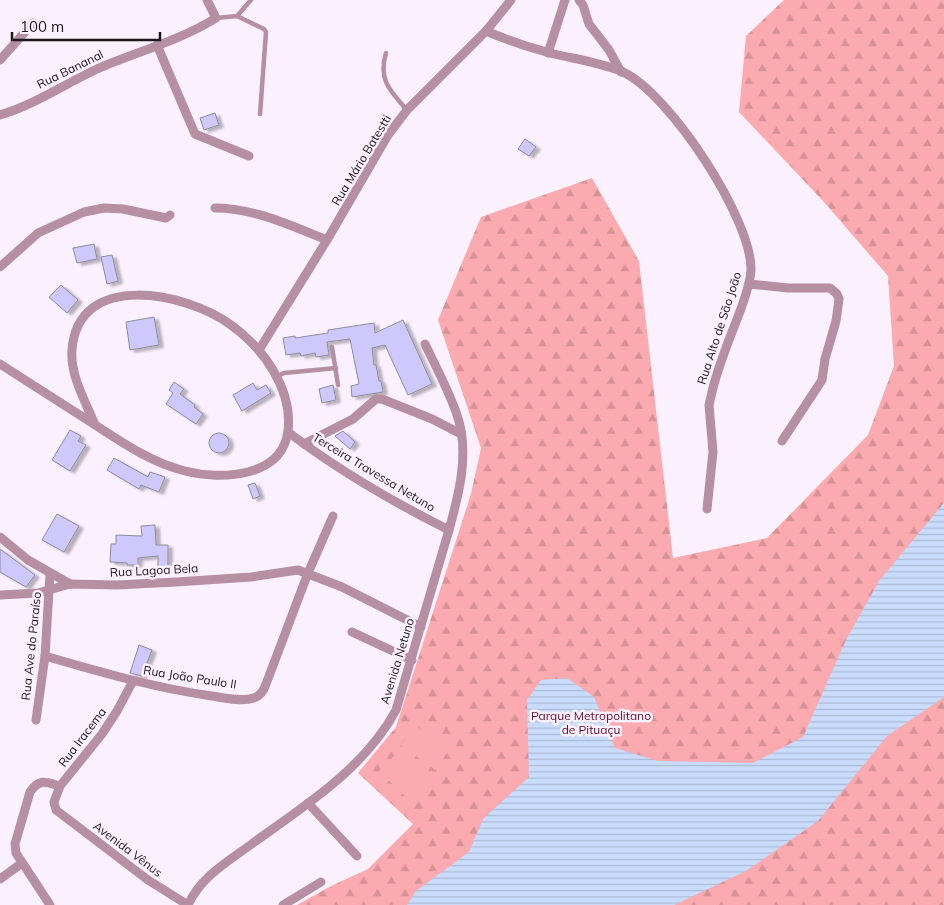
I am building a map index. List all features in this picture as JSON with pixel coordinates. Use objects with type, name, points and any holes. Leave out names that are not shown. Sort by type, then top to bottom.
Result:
[{"type":"street","points":[[207,0],[216,18]]},
{"type":"street","points":[[548,52],[565,0]]},
{"type":"street","points":[[580,0],[589,24],[609,50],[621,72]]},
{"type":"street","name":"Rua Mário Batestti","points":[[259,350],[327,240],[382,144],[407,110],[486,31],[510,1]]},
{"type":"street","name":"Rua Bananal","points":[[0,115],[18,109],[108,64],[190,32],[216,18]]},
{"type":"street","points":[[0,60],[33,22]]},
{"type":"street","name":"Rua Alto de São João","points":[[486,31],[514,43],[621,72],[639,82],[662,105],[687,136],[719,182],[730,202],[748,251],[751,272],[749,284],[709,405],[713,452],[707,509]]},
{"type":"street","points":[[157,45],[195,134],[249,156]]},
{"type":"street","points":[[0,267],[38,233],[84,212],[104,208],[123,209],[166,218],[170,215]]},
{"type":"street","points":[[215,208],[234,209],[267,217],[327,240]]},
{"type":"street","points":[[749,284],[788,288],[830,288],[837,294],[839,299],[836,321],[825,359],[822,380],[782,441]]},
{"type":"street","points":[[0,364],[139,454],[186,471],[232,476],[257,470],[269,463],[278,454],[288,432],[286,402],[276,377],[259,350],[248,338],[211,312],[168,298],[142,295],[126,295],[107,300],[89,312],[79,324],[73,338],[71,352],[76,381],[95,425]]},
{"type":"street","name":"Avenida Netuno","points":[[188,905],[199,888],[214,871],[356,764],[382,735],[396,710],[450,530],[461,479],[463,450],[458,416],[425,344]]},
{"type":"street","points":[[304,444],[353,419],[376,399],[382,399],[432,419],[461,434]]},
{"type":"street","name":"Terceira Travessa Netuno","points":[[288,432],[356,478],[450,530]]},
{"type":"street","name":"Rua João Paulo II","points":[[45,656],[180,691],[222,698],[247,699],[257,696],[266,684],[332,516]]},
{"type":"street","points":[[0,537],[28,560],[70,584]]},
{"type":"street","name":"Rua Lagoa Bela","points":[[0,595],[50,591],[70,584],[117,585],[176,582],[251,577],[291,570],[303,571],[374,602],[420,627]]},
{"type":"street","name":"Rua Ave do Paraíso","points":[[36,720],[45,656],[50,574]]},
{"type":"street","points":[[352,632],[412,660]]},
{"type":"street","name":"Rua Iracema","points":[[56,810],[54,802],[60,786],[102,734],[117,711],[133,680]]},
{"type":"street","points":[[50,905],[16,853],[15,844],[30,792],[39,782],[60,786]]},
{"type":"street","points":[[308,802],[356,856]]},
{"type":"street","name":"Avenida Vênus","points":[[56,810],[148,880],[188,905]]},
{"type":"street","points":[[0,879],[22,863]]},
{"type":"street","points":[[283,905],[321,882]]},
{"type":"lane","points":[[237,16],[251,0]]},
{"type":"lane","points":[[216,18],[237,16],[264,29],[266,32],[260,114]]},
{"type":"lane","points":[[386,53],[383,64],[385,81],[390,91],[407,110]]},
{"type":"lane","points":[[332,347],[338,385]]},
{"type":"lane","points":[[276,377],[284,373],[336,368]]},
{"type":"green space","name":"Parque Metropolitano de Pituaçu","points":[[784,0],[944,0],[944,905],[297,905],[331,886],[368,869],[413,824],[358,773],[396,727],[471,494],[481,448],[438,320],[481,217],[592,178],[639,261],[673,558],[767,538],[868,435],[894,366],[888,276],[824,202],[739,112],[746,36]]},
{"type":"green space","points":[[415,725],[449,750],[435,770],[401,745]]},
{"type":"green space","points":[[396,754],[426,783],[410,801],[379,771]]},
{"type":"water","points":[[944,503],[944,697],[887,736],[818,821],[746,871],[674,905],[407,905],[416,891],[469,852],[483,819],[529,777],[527,700],[541,680],[567,678],[594,697],[615,748],[658,761],[753,763],[803,737],[846,640],[879,581]]},
{"type":"building","points":[[215,113],[219,125],[204,130],[200,118]]},
{"type":"building","points":[[525,139],[536,147],[529,156],[518,149]]},
{"type":"building","points":[[94,244],[97,259],[77,263],[73,248]]},
{"type":"building","points":[[112,255],[118,281],[107,284],[101,257]]},
{"type":"building","points":[[61,285],[78,300],[67,313],[49,297]]},
{"type":"building","points":[[154,317],[159,345],[130,350],[126,322]]},
{"type":"building","points":[[403,320],[432,384],[408,395],[385,345],[372,348],[374,365],[376,365],[383,392],[352,397],[351,386],[359,384],[350,339],[327,342],[329,355],[316,357],[315,353],[301,356],[300,353],[286,355],[283,338],[328,333],[328,330],[374,323],[375,333]]},
{"type":"building","points":[[174,382],[184,389],[180,394],[195,405],[194,407],[203,414],[196,424],[166,404],[173,393],[169,390]]},
{"type":"building","points":[[253,383],[257,390],[266,385],[271,393],[242,411],[233,395]]},
{"type":"building","points":[[333,385],[336,400],[322,403],[319,389]]},
{"type":"building","points":[[70,430],[81,436],[78,441],[86,445],[70,471],[52,460]]},
{"type":"building","points":[[343,431],[355,442],[350,449],[335,436]]},
{"type":"building","points":[[219,433],[226,436],[229,443],[226,450],[219,453],[212,450],[209,443],[212,436]]},
{"type":"building","points":[[114,458],[148,477],[150,472],[165,477],[159,492],[141,485],[139,489],[107,470]]},
{"type":"building","points":[[255,483],[260,496],[253,499],[248,485]]},
{"type":"building","points":[[57,514],[79,526],[64,552],[42,540]]},
{"type":"building","points":[[155,525],[156,545],[168,545],[168,569],[158,569],[158,556],[138,558],[138,565],[110,562],[111,544],[116,544],[116,535],[142,536],[141,526]]},
{"type":"building","points":[[0,549],[35,575],[26,587],[0,572]]},
{"type":"building","points":[[139,645],[152,650],[142,676],[130,673]]}]
